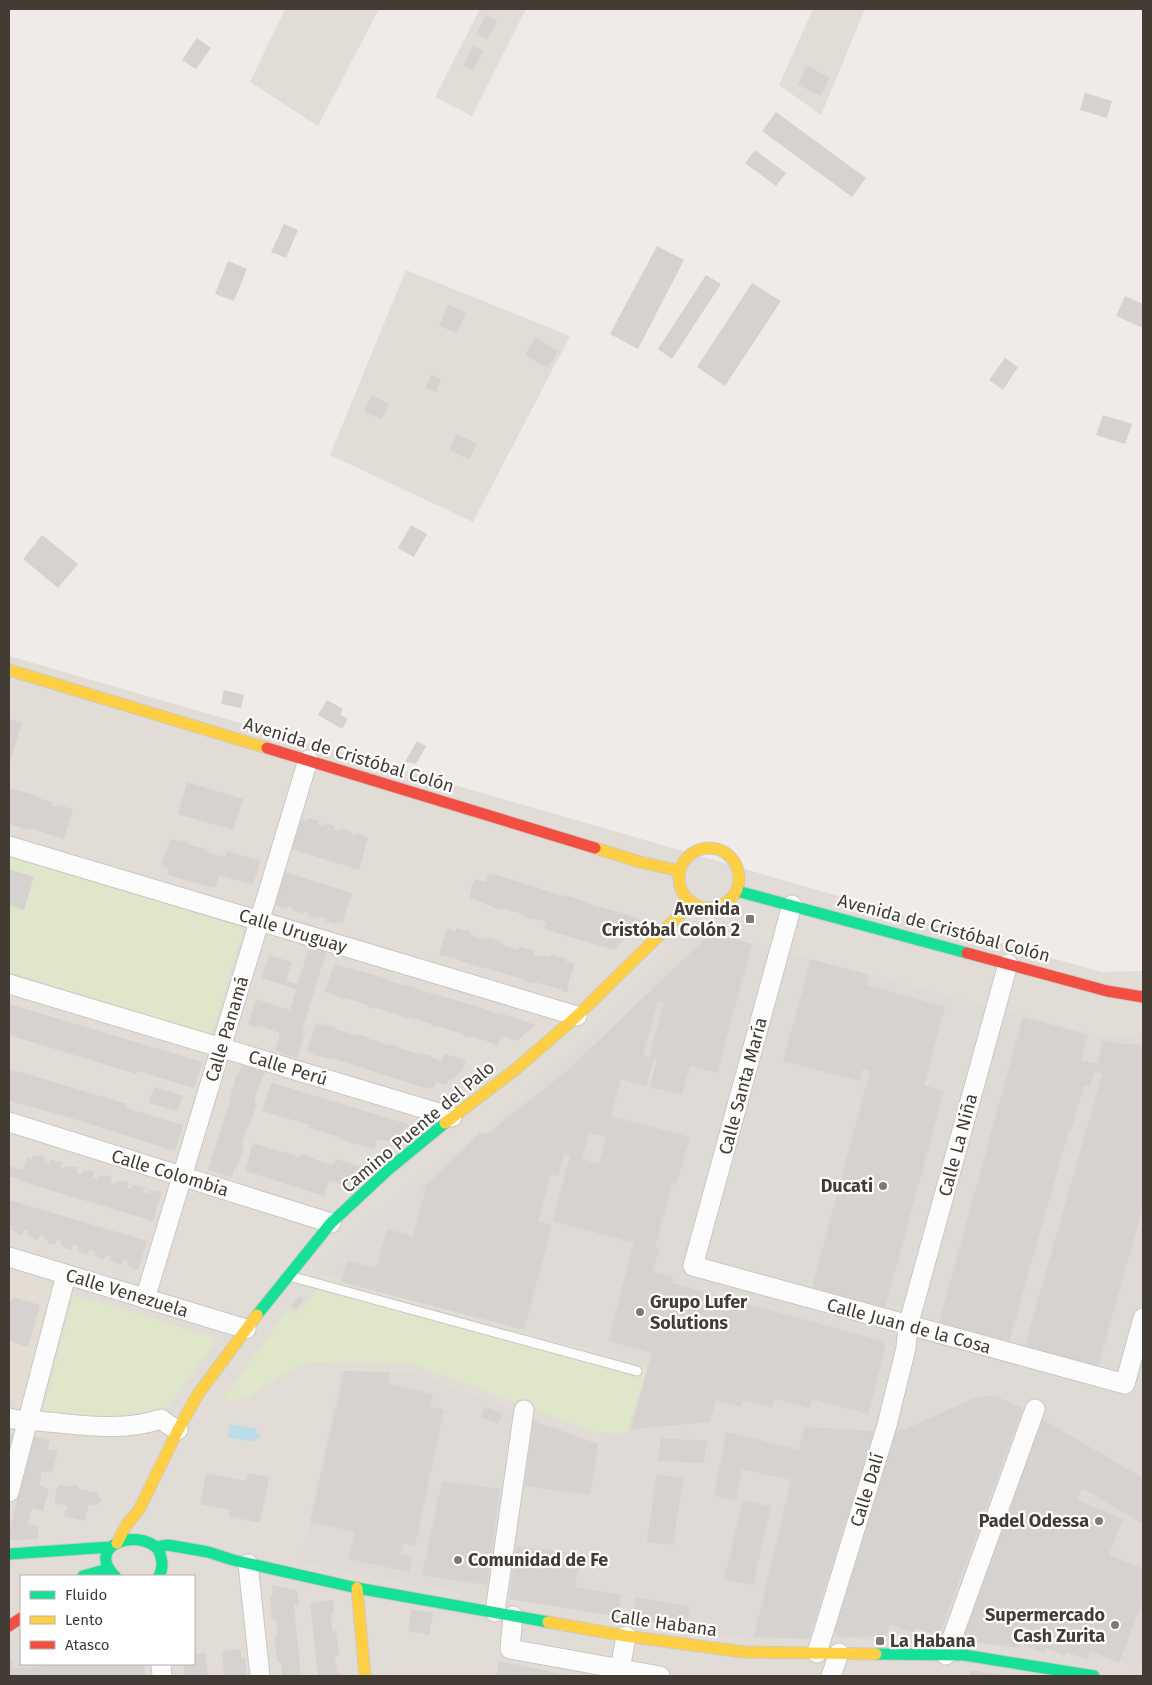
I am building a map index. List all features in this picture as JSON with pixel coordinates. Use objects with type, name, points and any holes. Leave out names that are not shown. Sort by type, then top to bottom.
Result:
[{"type":"street","name":"Avenida de Cristóbal Colón","points":[[9,670],[640,862],[680,871]]},
{"type":"street","name":"Calle Panamá","points":[[145,1299],[308,760]]},
{"type":"street","name":"Calle Uruguay","points":[[9,846],[577,1016]]},
{"type":"street","points":[[715,848],[735,861],[740,874],[737,891],[726,904],[708,908],[692,903],[682,890],[679,882],[680,871],[686,860],[699,850],[715,848]]},
{"type":"street","name":"Avenida de Cristóbal Colón","points":[[737,891],[1106,990],[1143,997]]},
{"type":"street","name":"Camino Puente del Palo","points":[[114,1545],[127,1524],[139,1510],[178,1430],[198,1394],[288,1275],[331,1223],[389,1169],[452,1117],[516,1069],[577,1016],[692,903]]},
{"type":"street","name":"Calle Santa María","points":[[693,1266],[792,905]]},
{"type":"street","name":"Calle La Niña","points":[[908,1326],[1008,964]]},
{"type":"street","name":"Calle Perú","points":[[9,984],[452,1117]]},
{"type":"street","name":"Calle Colombia","points":[[9,1122],[331,1223]]},
{"type":"street","name":"Calle Venezuela","points":[[9,1257],[246,1329]]},
{"type":"street","name":"Calle Juan de la Cosa","points":[[693,1266],[1125,1384],[1143,1318]]},
{"type":"street","points":[[9,1492],[66,1275]]},
{"type":"street","name":"Calle Dalí","points":[[817,1653],[887,1425],[906,1348],[908,1326]]},
{"type":"street","points":[[946,1655],[1035,1409]]},
{"type":"street","points":[[495,1612],[524,1410]]},
{"type":"street","points":[[9,1418],[28,1422],[37,1421],[121,1428],[144,1425],[161,1419],[178,1430]]},
{"type":"street","points":[[139,1510],[139,1520],[144,1541]]},
{"type":"street","points":[[9,1554],[114,1545],[124,1540],[134,1539],[144,1541],[156,1547],[162,1558],[160,1574],[175,1568]]},
{"type":"street","points":[[92,1575],[111,1573],[104,1559],[114,1545]]},
{"type":"street","name":"Calle Habana","points":[[156,1547],[168,1545],[208,1552],[240,1562],[357,1588],[626,1636],[744,1652],[964,1655],[1035,1671],[1094,1676]]},
{"type":"street","name":"Calle Habana","points":[[195,1563],[202,1561],[240,1562]]},
{"type":"street","points":[[240,1562],[260,1676]]},
{"type":"street","points":[[357,1588],[365,1676]]},
{"type":"street","points":[[513,1616],[510,1649],[619,1672],[660,1676]]},
{"type":"street","points":[[9,1626],[20,1619]]},
{"type":"street","points":[[619,1672],[626,1636]]},
{"type":"street","points":[[831,1676],[839,1653]]},
{"type":"lane","points":[[288,1275],[637,1371]]},
{"type":"shaded area","points":[[285,9],[379,9],[318,126],[250,82]]},
{"type":"shaded area","points":[[480,9],[526,9],[472,116],[435,97]]},
{"type":"shaded area","points":[[813,9],[865,9],[821,115],[779,85]]},
{"type":"shaded area","points":[[406,270],[570,336],[473,522],[330,455]]},
{"type":"shaded area","points":[[9,656],[1101,972],[1143,971],[1143,1676],[9,1676]]},
{"type":"shaded area","points":[[700,930],[1098,1036],[1143,1037],[1143,1666],[970,1640],[744,1638],[358,1574],[301,1562],[341,1372],[412,1372],[597,1442],[627,1433],[647,1365],[316,1272],[406,1187],[488,1132]]},
{"type":"shaded area","points":[[9,1275],[51,1288],[19,1403],[9,1401]]},
{"type":"shaded area","points":[[20,1635],[20,1665],[143,1665],[145,1676],[9,1676],[9,1643]]},
{"type":"green space","points":[[9,854],[244,928],[211,1035],[9,972]]},
{"type":"green space","points":[[325,1279],[647,1369],[627,1433],[593,1432],[414,1364],[310,1362],[293,1369],[248,1397],[221,1402],[288,1309],[297,1314]]},
{"type":"green space","points":[[74,1295],[217,1339],[181,1390],[158,1417],[139,1423],[41,1417]]},
{"type":"water","points":[[230,1424],[257,1429],[256,1434],[260,1434],[259,1439],[255,1438],[254,1442],[228,1437]]},
{"type":"building","points":[[486,15],[497,21],[487,40],[476,34]]},
{"type":"building","points":[[197,38],[211,48],[196,69],[182,60]]},
{"type":"building","points":[[473,46],[483,51],[473,71],[463,66]]},
{"type":"building","points":[[806,66],[830,77],[821,96],[798,85]]},
{"type":"building","points":[[1085,93],[1112,101],[1107,118],[1080,110]]},
{"type":"building","points":[[776,112],[866,178],[852,197],[762,131]]},
{"type":"building","points":[[755,150],[786,173],[776,186],[745,163]]},
{"type":"building","points":[[284,224],[298,230],[286,258],[271,252]]},
{"type":"building","points":[[657,246],[684,260],[638,349],[610,334]]},
{"type":"building","points":[[228,261],[247,269],[234,301],[215,294]]},
{"type":"building","points":[[706,275],[721,284],[672,359],[658,349]]},
{"type":"building","points":[[752,283],[781,301],[725,386],[697,367]]},
{"type":"building","points":[[1125,296],[1143,304],[1143,328],[1116,316]]},
{"type":"building","points":[[448,305],[466,313],[457,333],[439,326]]},
{"type":"building","points":[[535,338],[558,351],[548,368],[525,355]]},
{"type":"building","points":[[1005,358],[1018,367],[1003,390],[989,380]]},
{"type":"building","points":[[431,375],[441,379],[436,392],[426,388]]},
{"type":"building","points":[[371,395],[389,404],[382,419],[364,411]]},
{"type":"building","points":[[1103,415],[1132,424],[1125,444],[1096,435]]},
{"type":"building","points":[[457,434],[477,444],[469,459],[449,450]]},
{"type":"building","points":[[411,525],[427,534],[414,557],[398,548]]},
{"type":"building","points":[[42,535],[78,564],[58,588],[23,559]]},
{"type":"building","points":[[224,690],[244,695],[241,708],[221,704]]},
{"type":"building","points":[[327,700],[343,709],[340,715],[348,719],[342,729],[318,715]]},
{"type":"building","points":[[9,719],[22,723],[9,764]]},
{"type":"building","points":[[417,741],[426,746],[416,764],[405,762]]},
{"type":"building","points":[[187,782],[243,799],[233,830],[178,814]]},
{"type":"building","points":[[9,788],[38,796],[38,798],[52,802],[51,805],[73,809],[64,839],[10,824],[9,828]]},
{"type":"building","points":[[307,818],[319,821],[318,824],[324,826],[324,823],[335,826],[334,829],[340,831],[341,828],[352,832],[351,834],[356,836],[357,833],[368,837],[359,870],[292,849],[301,819],[307,821]]},
{"type":"building","points":[[170,839],[189,842],[188,844],[207,850],[206,852],[225,857],[227,851],[260,861],[253,885],[219,875],[215,888],[167,875],[169,869],[161,866]]},
{"type":"building","points":[[9,869],[34,877],[24,910],[9,905]]},
{"type":"building","points":[[285,872],[352,893],[342,923],[337,921],[336,924],[325,921],[326,918],[320,916],[319,919],[308,915],[309,913],[304,911],[303,914],[287,906],[287,909],[275,905]]},
{"type":"building","points":[[488,874],[497,875],[588,902],[588,904],[637,917],[642,922],[614,950],[544,929],[546,922],[534,918],[534,920],[525,917],[526,915],[501,908],[500,910],[496,909],[469,898],[474,879],[486,882]]},
{"type":"building","points":[[447,928],[455,931],[456,928],[471,932],[470,935],[487,940],[487,937],[495,939],[503,942],[502,945],[518,950],[519,947],[535,951],[534,955],[541,957],[542,955],[550,957],[551,954],[567,959],[566,962],[574,964],[568,992],[534,982],[533,984],[523,981],[523,979],[455,958],[439,955]]},
{"type":"building","points":[[712,932],[752,944],[717,1073],[690,1066],[682,1095],[650,1087],[657,1059],[654,1058],[646,1086],[621,1079],[611,1116],[690,1137],[676,1185],[672,1183],[655,1248],[659,1249],[653,1272],[673,1277],[672,1283],[885,1342],[884,1354],[868,1414],[812,1399],[809,1408],[775,1399],[772,1408],[743,1400],[741,1407],[716,1400],[710,1422],[631,1429],[652,1353],[608,1341],[634,1243],[553,1221],[570,1156],[564,1154],[558,1176],[551,1174],[538,1221],[552,1225],[524,1330],[341,1282],[347,1261],[376,1268],[387,1229],[413,1236],[425,1191],[421,1190],[480,1132],[487,1134],[572,1066]],"holes":[[[658,1001],[664,1002],[649,1057],[643,1055]],[[589,1133],[606,1137],[599,1164],[582,1159]]]},
{"type":"building","points":[[309,947],[326,952],[302,1031],[305,1032],[297,1058],[275,1051],[280,1033],[257,1025],[256,1028],[248,1025],[256,999],[290,1010],[296,989],[262,978],[269,955],[292,962],[286,981],[298,984]]},
{"type":"building","points":[[811,959],[869,975],[866,985],[945,1007],[924,1085],[944,1091],[885,1308],[812,1288],[870,1071],[863,1069],[860,1081],[783,1061]]},
{"type":"building","points":[[334,964],[389,979],[389,981],[405,986],[405,984],[536,1025],[516,1041],[501,1036],[498,1047],[495,1044],[471,1036],[471,1038],[463,1036],[463,1034],[431,1026],[432,1024],[408,1017],[407,1019],[400,1015],[368,1007],[369,1005],[325,992]]},
{"type":"building","points":[[9,1004],[202,1062],[194,1088],[137,1071],[136,1074],[9,1035]]},
{"type":"building","points":[[1023,1017],[1088,1035],[1081,1060],[1097,1064],[1103,1040],[1122,1044],[1143,1045],[1143,1207],[1098,1367],[1025,1346],[1102,1074],[1095,1072],[1090,1087],[1084,1085],[1071,1131],[1069,1130],[1009,1342],[939,1322]]},
{"type":"building","points":[[316,1023],[336,1027],[335,1029],[368,1037],[442,1061],[444,1054],[466,1060],[462,1071],[444,1085],[436,1082],[434,1089],[425,1088],[307,1051]]},
{"type":"building","points":[[242,1065],[265,1072],[257,1092],[254,1103],[256,1104],[250,1125],[248,1124],[241,1145],[244,1146],[232,1177],[208,1170],[236,1075],[238,1075]]},
{"type":"building","points":[[9,1070],[127,1104],[126,1108],[183,1125],[175,1151],[61,1115],[9,1101]]},
{"type":"building","points":[[271,1083],[408,1124],[392,1142],[377,1139],[374,1149],[341,1140],[342,1138],[309,1128],[310,1125],[262,1111]]},
{"type":"building","points":[[154,1087],[183,1096],[177,1111],[149,1103]]},
{"type":"building","points":[[253,1143],[300,1157],[301,1154],[325,1163],[334,1164],[336,1159],[362,1167],[361,1171],[346,1186],[329,1181],[324,1196],[245,1171]]},
{"type":"building","points":[[38,1155],[45,1157],[44,1162],[49,1164],[50,1160],[62,1162],[60,1168],[65,1169],[66,1166],[78,1167],[77,1173],[82,1174],[83,1170],[95,1172],[93,1177],[98,1179],[99,1175],[112,1177],[110,1183],[115,1184],[116,1181],[120,1182],[121,1180],[128,1182],[127,1187],[132,1189],[132,1185],[145,1187],[143,1192],[148,1194],[149,1190],[162,1192],[153,1221],[9,1176],[9,1166],[23,1170],[27,1157],[32,1159],[33,1156],[38,1157]]},
{"type":"building","points":[[9,1201],[147,1241],[138,1270],[130,1268],[131,1266],[127,1265],[128,1261],[123,1260],[121,1265],[110,1260],[111,1256],[106,1255],[104,1260],[98,1258],[98,1256],[94,1255],[95,1251],[89,1250],[88,1255],[77,1250],[78,1246],[73,1245],[72,1250],[64,1248],[65,1246],[60,1245],[62,1241],[57,1240],[55,1245],[44,1240],[45,1236],[40,1235],[38,1240],[27,1235],[28,1231],[23,1230],[22,1235],[15,1233],[15,1231],[11,1230],[12,1226],[9,1225]]},
{"type":"building","points":[[299,1296],[304,1299],[296,1310],[291,1306]]},
{"type":"building","points":[[13,1297],[40,1305],[28,1347],[9,1341],[9,1300],[12,1301]]},
{"type":"building","points":[[344,1371],[390,1372],[388,1384],[433,1394],[430,1407],[444,1410],[415,1546],[403,1543],[400,1554],[412,1557],[409,1572],[349,1559],[355,1532],[310,1522]]},
{"type":"building","points":[[995,1396],[1023,1408],[939,1636],[916,1628],[914,1633],[889,1625],[885,1636],[839,1637],[834,1630],[895,1430],[908,1428],[972,1399]]},
{"type":"building","points":[[485,1407],[502,1414],[498,1424],[481,1417]]},
{"type":"building","points":[[1042,1419],[1143,1478],[1143,1524],[1082,1488],[1077,1500],[1123,1519],[1109,1555],[1143,1569],[1143,1601],[1119,1663],[1090,1651],[1087,1660],[1067,1652],[1065,1656],[1046,1648],[1044,1653],[1020,1643],[1019,1648],[962,1640]]},
{"type":"building","points":[[533,1421],[598,1444],[590,1495],[525,1486]]},
{"type":"building","points":[[804,1427],[874,1431],[809,1639],[754,1637],[791,1480],[742,1469],[736,1500],[714,1496],[726,1432],[799,1450]]},
{"type":"building","points":[[9,1433],[16,1434],[9,1462]]},
{"type":"building","points":[[33,1436],[50,1440],[48,1449],[58,1451],[52,1473],[42,1471],[39,1486],[49,1489],[43,1511],[32,1508],[28,1524],[39,1527],[37,1539],[9,1540],[9,1533]]},
{"type":"building","points":[[661,1438],[707,1441],[704,1463],[658,1461]]},
{"type":"building","points":[[206,1473],[246,1481],[248,1473],[269,1477],[260,1523],[228,1516],[230,1510],[200,1504]]},
{"type":"building","points":[[657,1474],[683,1478],[673,1545],[647,1542]]},
{"type":"building","points":[[442,1481],[500,1489],[487,1585],[422,1575]]},
{"type":"building","points":[[58,1484],[71,1487],[76,1484],[80,1489],[98,1493],[101,1501],[95,1506],[89,1504],[85,1521],[64,1516],[67,1506],[54,1503]]},
{"type":"building","points":[[743,1501],[771,1506],[753,1585],[724,1580]]},
{"type":"building","points":[[516,1546],[581,1554],[575,1587],[621,1595],[617,1616],[509,1599]]},
{"type":"building","points":[[272,1585],[297,1590],[299,1605],[294,1605],[301,1676],[282,1676],[281,1662],[277,1662],[274,1637],[278,1637],[276,1620],[272,1620],[270,1595],[273,1595]]},
{"type":"building","points":[[635,1597],[690,1607],[686,1629],[632,1619]]},
{"type":"building","points":[[333,1600],[334,1613],[331,1614],[332,1631],[336,1631],[339,1655],[335,1656],[337,1673],[341,1673],[341,1676],[318,1676],[310,1603]]},
{"type":"building","points":[[411,1609],[433,1613],[429,1635],[408,1631]]},
{"type":"building","points":[[241,1649],[241,1658],[245,1658],[247,1676],[224,1676],[222,1651]]},
{"type":"building","points":[[205,1653],[208,1676],[185,1676],[183,1665],[195,1665],[195,1654]]},
{"type":"building","points":[[9,1659],[12,1659],[13,1669],[49,1665],[144,1665],[145,1676],[9,1676]]},
{"type":"building","points":[[499,1661],[567,1675],[567,1676],[496,1676]]},
{"type":"building","points":[[971,1670],[1002,1675],[969,1676]]},
{"type":"traffic: fast","points":[[737,891],[967,953]]},
{"type":"traffic: fast","points":[[257,1315],[331,1223],[389,1169],[445,1123]]},
{"type":"traffic: fast","points":[[114,1575],[107,1565],[106,1556],[110,1548],[117,1543],[127,1540],[149,1543],[158,1549],[162,1562],[162,1570],[160,1575]]},
{"type":"traffic: fast","points":[[156,1547],[168,1545],[208,1552],[233,1560],[357,1588],[548,1622]]},
{"type":"traffic: fast","points":[[9,1554],[110,1547]]},
{"type":"traffic: fast","points":[[87,1575],[108,1569]]},
{"type":"traffic: fast","points":[[876,1654],[964,1655],[1094,1676]]},
{"type":"traffic: slow","points":[[9,670],[267,748]]},
{"type":"traffic: slow","points":[[595,848],[640,862],[680,871]]},
{"type":"traffic: slow","points":[[709,848],[725,853],[730,857],[734,862],[739,878],[734,894],[730,899],[725,903],[709,908],[693,903],[688,899],[684,894],[679,878],[684,862],[688,857],[693,853],[709,848]]},
{"type":"traffic: slow","points":[[445,1123],[516,1069],[577,1016],[692,903]]},
{"type":"traffic: slow","points":[[117,1543],[127,1524],[139,1510],[178,1430],[198,1394],[257,1315]]},
{"type":"traffic: slow","points":[[357,1588],[365,1676]]},
{"type":"traffic: slow","points":[[548,1622],[626,1636],[744,1652],[876,1654]]},
{"type":"traffic: jam","points":[[267,748],[595,848]]},
{"type":"traffic: jam","points":[[967,953],[1107,991],[1143,997]]},
{"type":"traffic: jam","points":[[9,1626],[20,1619]]},
{"type":"place","name":"Avenida Cristóbal Colón 2","points":[[750,919]]},
{"type":"place","name":"Ducati","points":[[883,1186]]},
{"type":"place","name":"Grupo Lufer Solutions","points":[[640,1312]]},
{"type":"place","name":"Padel Odessa","points":[[1099,1521]]},
{"type":"place","name":"Comunidad de Fe","points":[[458,1560]]},
{"type":"place","name":"Supermercado Cash Zurita","points":[[1115,1625]]},
{"type":"place","name":"La Habana","points":[[880,1641]]}]
